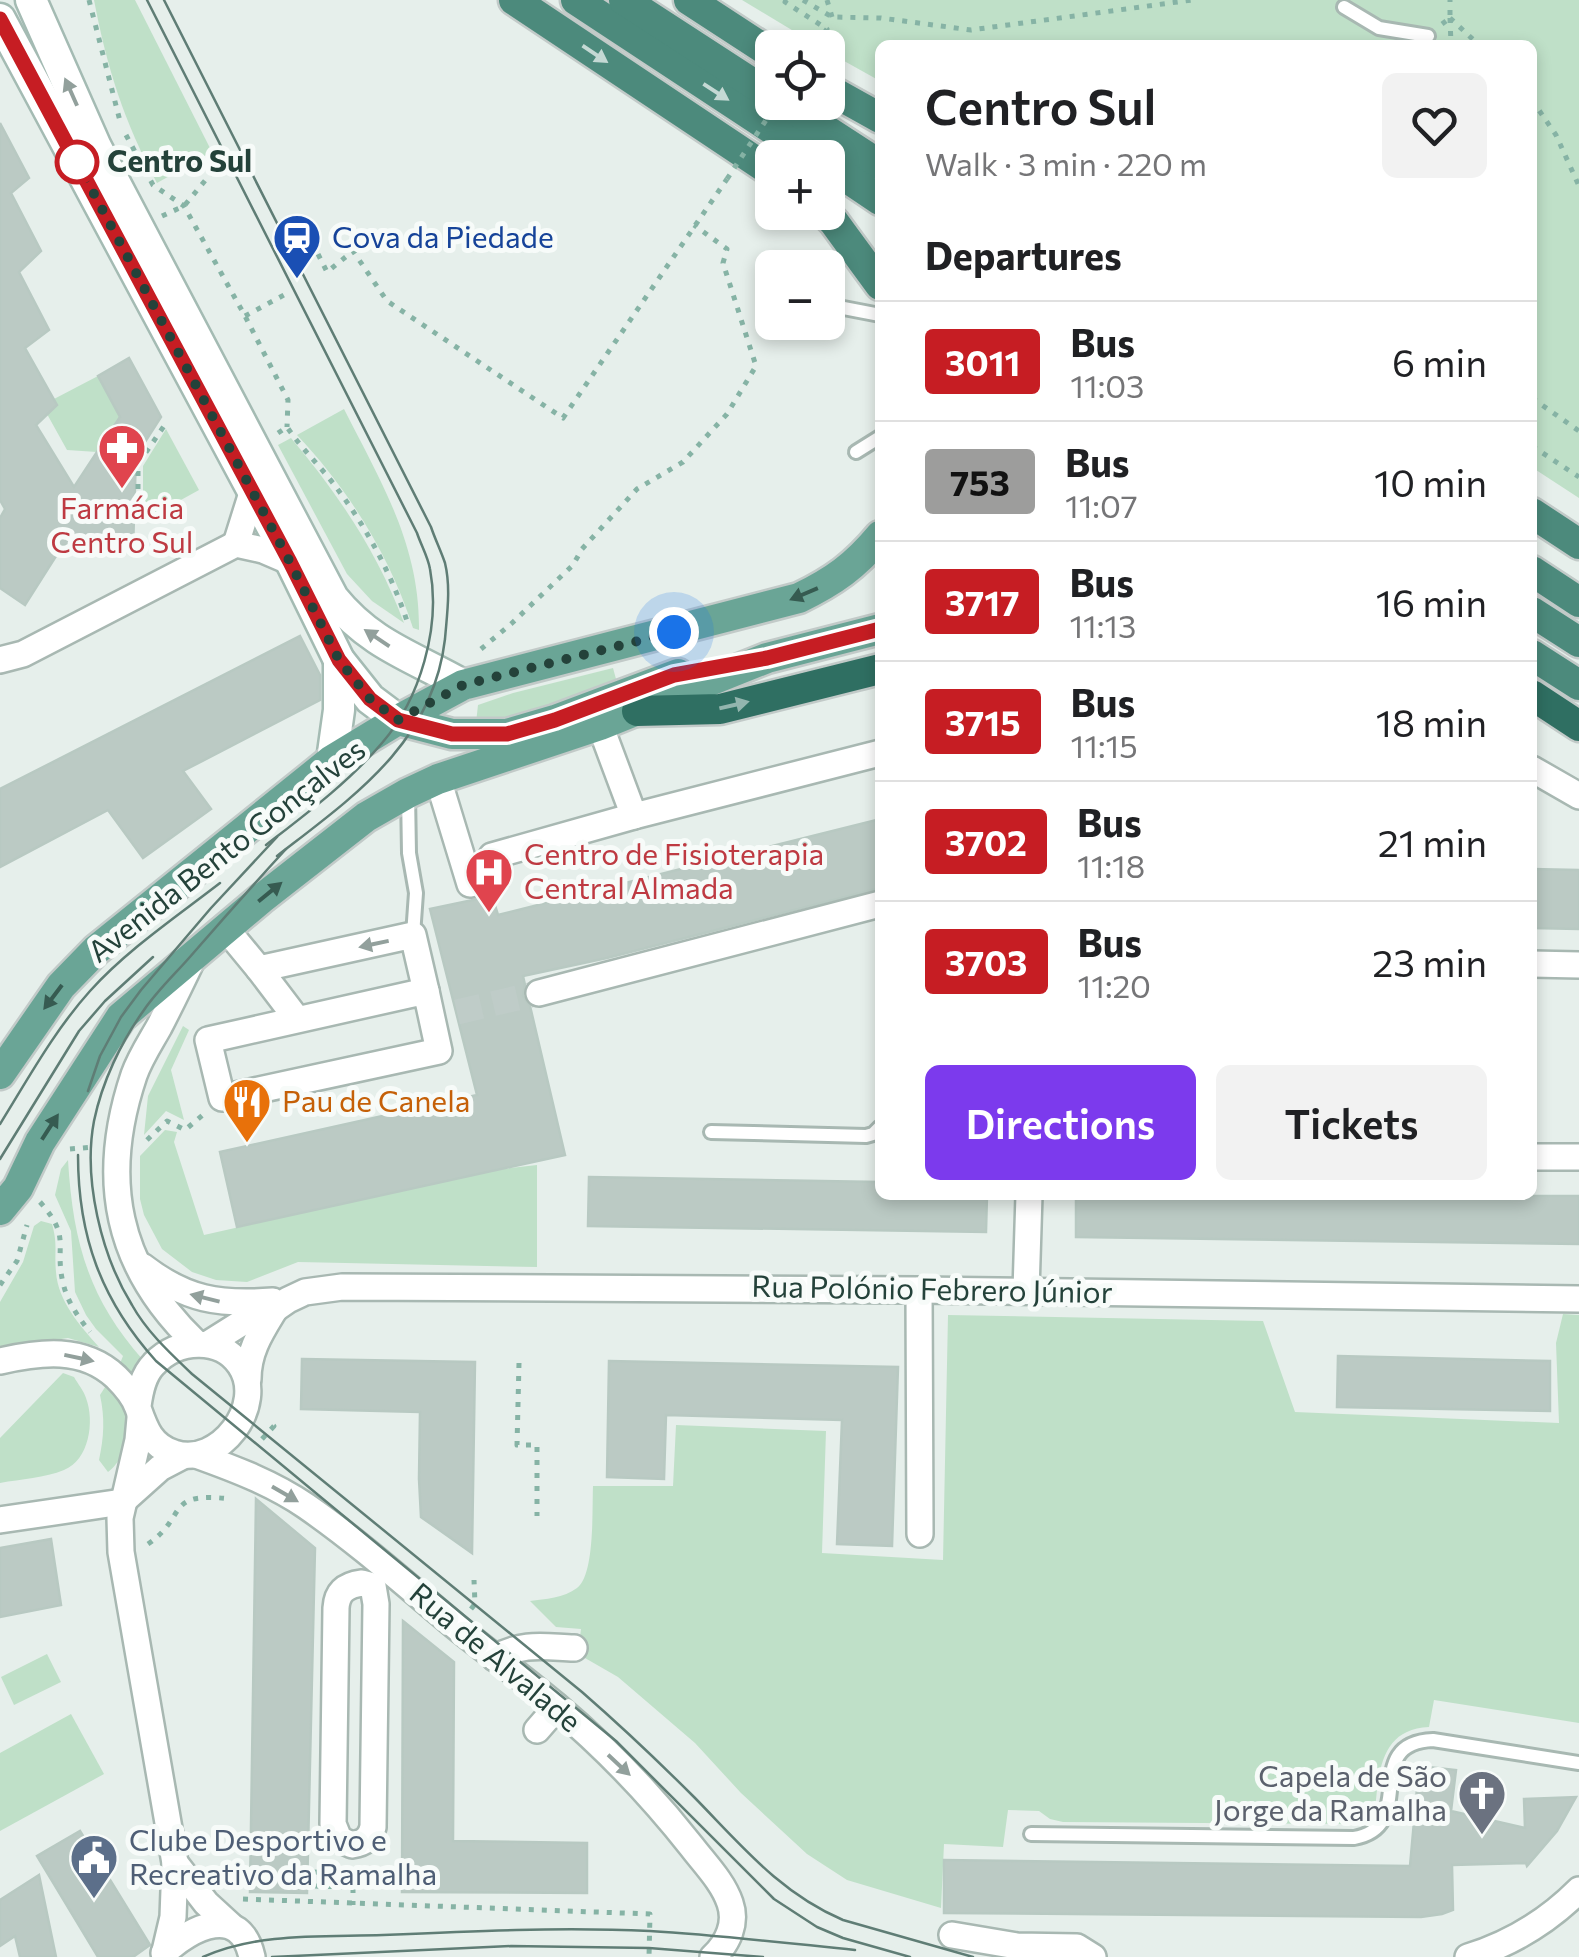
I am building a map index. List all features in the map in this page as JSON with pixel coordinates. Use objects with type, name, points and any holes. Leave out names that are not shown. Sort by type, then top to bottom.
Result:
[{"type":"highway","points":[[514,0],[755,161]]},
{"type":"highway","points":[[576,0],[789,140]]},
{"type":"highway","points":[[624,0],[755,85]]},
{"type":"highway","points":[[689,0],[755,43]]},
{"type":"highway","points":[[845,99],[875,115]]},
{"type":"highway","points":[[809,120],[875,161]]},
{"type":"highway","points":[[845,176],[875,197]]},
{"type":"highway","points":[[840,230],[875,278]]},
{"type":"highway","points":[[1537,515],[1579,544]]},
{"type":"highway","points":[[1537,575],[1579,602]]},
{"type":"highway","points":[[1537,615],[1579,642]]},
{"type":"highway","points":[[1537,658],[1579,685]]},
{"type":"highway","points":[[637,711],[720,709],[875,669]]},
{"type":"highway","points":[[1537,699],[1579,726]]},
{"type":"main road","points":[[31,0],[96,147],[333,598],[373,637],[463,685]]},
{"type":"main road","points":[[0,19],[339,660],[370,699],[398,720],[452,734],[507,734],[674,675],[767,658]]},
{"type":"main road","name":"Avenida Bento Gonçalves","points":[[0,1074],[61,986],[96,950],[332,760],[463,685],[799,598],[832,582],[875,542]]},
{"type":"main road","name":"Avenida Bento Gonçalves","points":[[0,1210],[18,1188],[40,1142],[121,1018],[358,824],[408,793],[438,780],[600,725],[767,658],[875,630]]},
{"type":"main road","points":[[332,760],[339,710],[339,660]]},
{"type":"street","points":[[236,544],[252,493]]},
{"type":"street","points":[[0,660],[23,654],[236,544],[290,562]]},
{"type":"street","points":[[600,725],[634,816]]},
{"type":"street","points":[[438,780],[470,884],[498,878],[492,856],[875,754]]},
{"type":"street","points":[[1537,771],[1579,796]]},
{"type":"street","points":[[539,993],[875,905]]},
{"type":"street","points":[[226,929],[297,1020]]},
{"type":"street","points":[[259,968],[413,936],[426,991],[444,1014],[439,1050],[222,1098],[208,1040],[426,991]]},
{"type":"street","points":[[195,955],[135,1073],[118,1148],[117,1190],[122,1226],[133,1259],[172,1321],[202,1344]]},
{"type":"street","points":[[1537,964],[1579,966]]},
{"type":"street","points":[[1537,1157],[1579,1157]]},
{"type":"street","points":[[1026,1291],[1029,1200]]},
{"type":"street","name":"Rua Polónio Febrero Júnior","points":[[133,1259],[160,1280],[198,1298],[225,1303],[281,1304]]},
{"type":"street","name":"Rua Polónio Febrero Júnior","points":[[202,1344],[306,1292],[342,1287],[1579,1299]]},
{"type":"street","points":[[919,1290],[920,1534]]},
{"type":"street","points":[[0,1520],[122,1502],[160,1468],[215,1447],[235,1429],[247,1404],[252,1349],[281,1304]]},
{"type":"street","points":[[163,1954],[173,1916],[175,1863],[121,1552],[122,1502],[138,1440],[140,1390],[156,1362],[182,1346],[202,1344],[231,1355],[248,1379]]},
{"type":"street","points":[[0,1361],[38,1354],[92,1359],[124,1385],[157,1444],[167,1451],[190,1456]]},
{"type":"street","name":"Rua de Alvalade","points":[[190,1456],[243,1472],[306,1506],[362,1547],[557,1707],[630,1775],[669,1817],[722,1885],[730,1902],[732,1924],[728,1937],[713,1957]]},
{"type":"street","points":[[362,1583],[374,1586],[373,1828],[366,1840],[352,1845],[339,1839],[333,1824],[336,1608],[344,1588],[362,1583]]},
{"type":"street","points":[[495,1658],[516,1647],[574,1648]]},
{"type":"street","points":[[537,1730],[557,1707]]},
{"type":"street","points":[[175,1863],[206,1903],[248,1944],[252,1957]]},
{"type":"street","points":[[1468,1957],[1531,1929],[1579,1890]]},
{"type":"street","points":[[163,1954],[195,1929],[230,1925]]},
{"type":"street","points":[[952,1935],[1018,1946],[1077,1947],[1094,1957]]},
{"type":"lane","points":[[1344,7],[1379,28],[1428,36]]},
{"type":"lane","points":[[845,308],[875,314]]},
{"type":"lane","points":[[856,452],[875,441]]},
{"type":"lane","points":[[408,793],[409,852],[416,893],[413,936]]},
{"type":"lane","points":[[712,1132],[866,1136],[875,1132]]},
{"type":"lane","points":[[1031,1834],[1354,1838],[1382,1826],[1395,1761],[1409,1745],[1421,1740],[1579,1763]]},
{"type":"path","points":[[90,0],[121,124],[153,186],[184,206],[245,316],[288,400],[288,427],[340,492],[371,541],[401,604],[407,637]]},
{"type":"path","points":[[786,0],[825,30]]},
{"type":"path","points":[[802,0],[832,18],[881,18],[970,30],[1192,0]]},
{"type":"path","points":[[827,0],[832,18]]},
{"type":"path","points":[[1450,18],[1474,40]]},
{"type":"path","points":[[1537,108],[1556,136],[1579,186]]},
{"type":"path","points":[[295,235],[306,230],[327,272],[353,250],[387,300],[563,418],[768,120]]},
{"type":"path","points":[[137,227],[184,206],[218,165]]},
{"type":"path","points":[[473,651],[497,636],[573,565],[638,488],[683,462],[727,414],[756,366],[723,263],[727,249],[694,226]]},
{"type":"path","points":[[245,316],[284,295]]},
{"type":"path","points":[[1537,402],[1579,431]]},
{"type":"path","points":[[138,502],[138,464],[164,426]]},
{"type":"path","points":[[253,447],[288,427]]},
{"type":"path","points":[[1537,449],[1579,477]]},
{"type":"path","points":[[61,1154],[78,1147],[138,1148],[167,1121],[184,1130],[222,1098]]},
{"type":"path","points":[[38,1200],[60,1229],[63,1284],[69,1300],[86,1328],[114,1353],[106,1367]]},
{"type":"path","points":[[0,1286],[17,1261],[30,1218]]},
{"type":"path","points":[[519,1363],[518,1445],[537,1446],[536,1516]]},
{"type":"path","points":[[336,1860],[336,1873],[311,1872],[311,1886],[353,1887],[353,1904]]},
{"type":"path","points":[[206,1903],[219,1894],[249,1900],[650,1914],[649,1957]]},
{"type":"green space","points":[[94,0],[135,0],[212,152],[157,183],[118,94]]},
{"type":"green space","points":[[742,0],[1579,0],[1579,498],[1537,471],[1537,40],[875,40],[875,78],[845,61],[845,30],[792,30]]},
{"type":"green space","points":[[98,376],[120,417],[97,452],[67,450],[47,414],[57,405],[54,399]]},
{"type":"green space","points":[[344,409],[396,515],[413,570],[419,630],[413,628],[404,601],[366,525],[334,478],[297,435]]},
{"type":"green space","points":[[166,429],[199,490],[150,517],[143,503],[143,466]]},
{"type":"green space","points":[[291,438],[356,526],[404,623],[372,601],[347,574],[278,445]]},
{"type":"green space","points":[[613,668],[616,679],[564,704],[519,718],[476,723],[478,705]]},
{"type":"green space","points":[[183,1026],[189,1030],[171,1070],[184,1120],[166,1111],[144,1135],[148,1096]]},
{"type":"green space","points":[[165,1130],[177,1132],[174,1142],[204,1235],[494,1170],[537,1165],[537,1267],[298,1262],[247,1282],[216,1280],[192,1272],[162,1249],[140,1199],[140,1156]]},
{"type":"green space","points":[[68,1160],[79,1243],[96,1291],[143,1360],[132,1380],[119,1366],[123,1356],[96,1329],[75,1292],[71,1231],[55,1195],[61,1169]]},
{"type":"green space","points":[[41,1221],[52,1224],[56,1272],[65,1303],[99,1347],[68,1338],[0,1348],[0,1302],[23,1262],[34,1226]]},
{"type":"green space","points":[[1563,1314],[1579,1315],[1579,1723],[1434,1700],[1429,1727],[1405,1733],[1390,1746],[1381,1766],[1373,1812],[1359,1824],[1063,1822],[1039,1811],[1008,1810],[1003,1847],[944,1844],[941,1908],[847,1880],[807,1854],[741,1793],[695,1743],[618,1677],[578,1654],[581,1629],[556,1627],[530,1601],[566,1594],[583,1581],[591,1541],[593,1486],[673,1486],[676,1425],[826,1431],[822,1553],[943,1560],[948,1315],[1263,1321],[1295,1412],[1559,1423],[1556,1343]]},
{"type":"green space","points":[[63,1373],[74,1377],[89,1408],[88,1439],[79,1458],[64,1470],[0,1483],[0,1438]]},
{"type":"green space","points":[[109,1381],[126,1407],[129,1427],[123,1453],[108,1472],[99,1460],[103,1428],[100,1395]]},
{"type":"green space","points":[[47,1654],[61,1682],[14,1705],[1,1677]]},
{"type":"green space","points":[[71,1714],[104,1774],[0,1831],[0,1753]]},
{"type":"building","points":[[0,123],[29,178],[11,193],[41,251],[19,272],[49,330],[25,348],[57,405],[36,425],[74,487],[120,417],[98,376],[129,358],[161,417],[136,456],[133,548],[63,545],[25,605],[0,588],[0,518],[5,509],[0,500]]},
{"type":"building","points":[[300,636],[320,675],[320,700],[183,771],[211,809],[143,858],[108,810],[0,867],[0,789]]},
{"type":"building","points":[[875,820],[875,889],[523,976],[523,996],[530,1006],[565,1155],[237,1227],[220,1152],[477,1095],[430,909],[492,896],[498,915]]},
{"type":"building","points":[[1537,869],[1579,870],[1579,929],[1537,928]]},
{"type":"building","points":[[589,1177],[875,1182],[875,1200],[987,1200],[986,1232],[588,1226]]},
{"type":"building","points":[[1537,1196],[1579,1196],[1579,1244],[1076,1237],[1076,1200],[1537,1200]]},
{"type":"building","points":[[1338,1356],[1550,1361],[1550,1411],[1337,1407]]},
{"type":"building","points":[[302,1359],[475,1362],[472,1553],[421,1517],[420,1412],[301,1409]]},
{"type":"building","points":[[609,1361],[898,1367],[892,1546],[837,1544],[842,1420],[666,1415],[664,1479],[607,1477]]},
{"type":"building","points":[[256,1499],[315,1548],[307,1893],[250,1892]]},
{"type":"building","points":[[51,1539],[61,1605],[0,1617],[0,1548]]},
{"type":"building","points":[[403,1621],[454,1662],[453,1841],[587,1843],[587,1893],[402,1892]]},
{"type":"building","points":[[1419,1766],[1456,1770],[1451,1811],[1525,1828],[1524,1799],[1576,1797],[1557,1831],[1527,1866],[1452,1865],[1453,1910],[1442,1914],[1421,1917],[944,1913],[944,1860],[1410,1866]]},
{"type":"building","name":"Clube Desportivo e Recreativo da Ramalha","points":[[80,1831],[150,1945],[133,1957],[98,1957],[37,1856]]},
{"type":"building","points":[[39,1875],[56,1957],[20,1957],[15,1936],[0,1946],[0,1900]]},
{"type":"tunnel","points":[[457,1012],[539,993]]},
{"type":"tram line","points":[[147,0],[417,533],[430,569],[430,638],[407,705],[369,757],[266,845]]},
{"type":"tram line","points":[[164,0],[431,527],[447,572],[445,639],[437,676],[407,738],[360,789],[277,856]]},
{"type":"tram line","points":[[88,1091],[100,1056],[141,990],[277,837]]},
{"type":"tram line","points":[[286,849],[149,1003],[120,1049],[102,1092],[91,1144],[93,1192],[111,1263],[138,1315],[192,1374],[597,1705],[781,1882],[843,1920],[973,1957]]},
{"type":"tram line","points":[[0,1124],[53,1039],[90,991],[136,948],[220,883]]},
{"type":"tram line","points":[[0,1159],[79,1031],[153,957]]},
{"type":"tram line","points":[[78,1155],[82,1213],[96,1266],[121,1314],[156,1361],[616,1741],[774,1899],[817,1927],[910,1957]]},
{"type":"tram line","points":[[203,1957],[246,1943],[292,1937],[550,1929],[676,1933],[855,1950]]},
{"type":"tram line","points":[[272,1957],[511,1946],[649,1948],[763,1957]]},
{"type":"bus line","name":"3011","points":[[0,19],[339,660],[370,699],[398,720],[452,734],[507,734],[674,675],[767,658],[875,630]]},
{"type":"place","name":"Centro Sul","points":[[77,162]]},
{"type":"place","name":"Cova da Piedade","points":[[297,280]]},
{"type":"place","name":"Farmácia Centro Sul","points":[[122,490]]},
{"type":"place","name":"Centro de Fisioterapia Central Almada","points":[[489,914]]},
{"type":"place","name":"Pau de Canela","points":[[247,1144]]},
{"type":"place","name":"Capela de São Jorge da Ramalha","points":[[1482,1836]]},
{"type":"place","name":"Clube Desportivo e Recreativo da Ramalha","points":[[94,1900]]},
{"type":"route","points":[[77,162],[339,660],[370,699],[398,720],[463,685],[674,632]]}]
